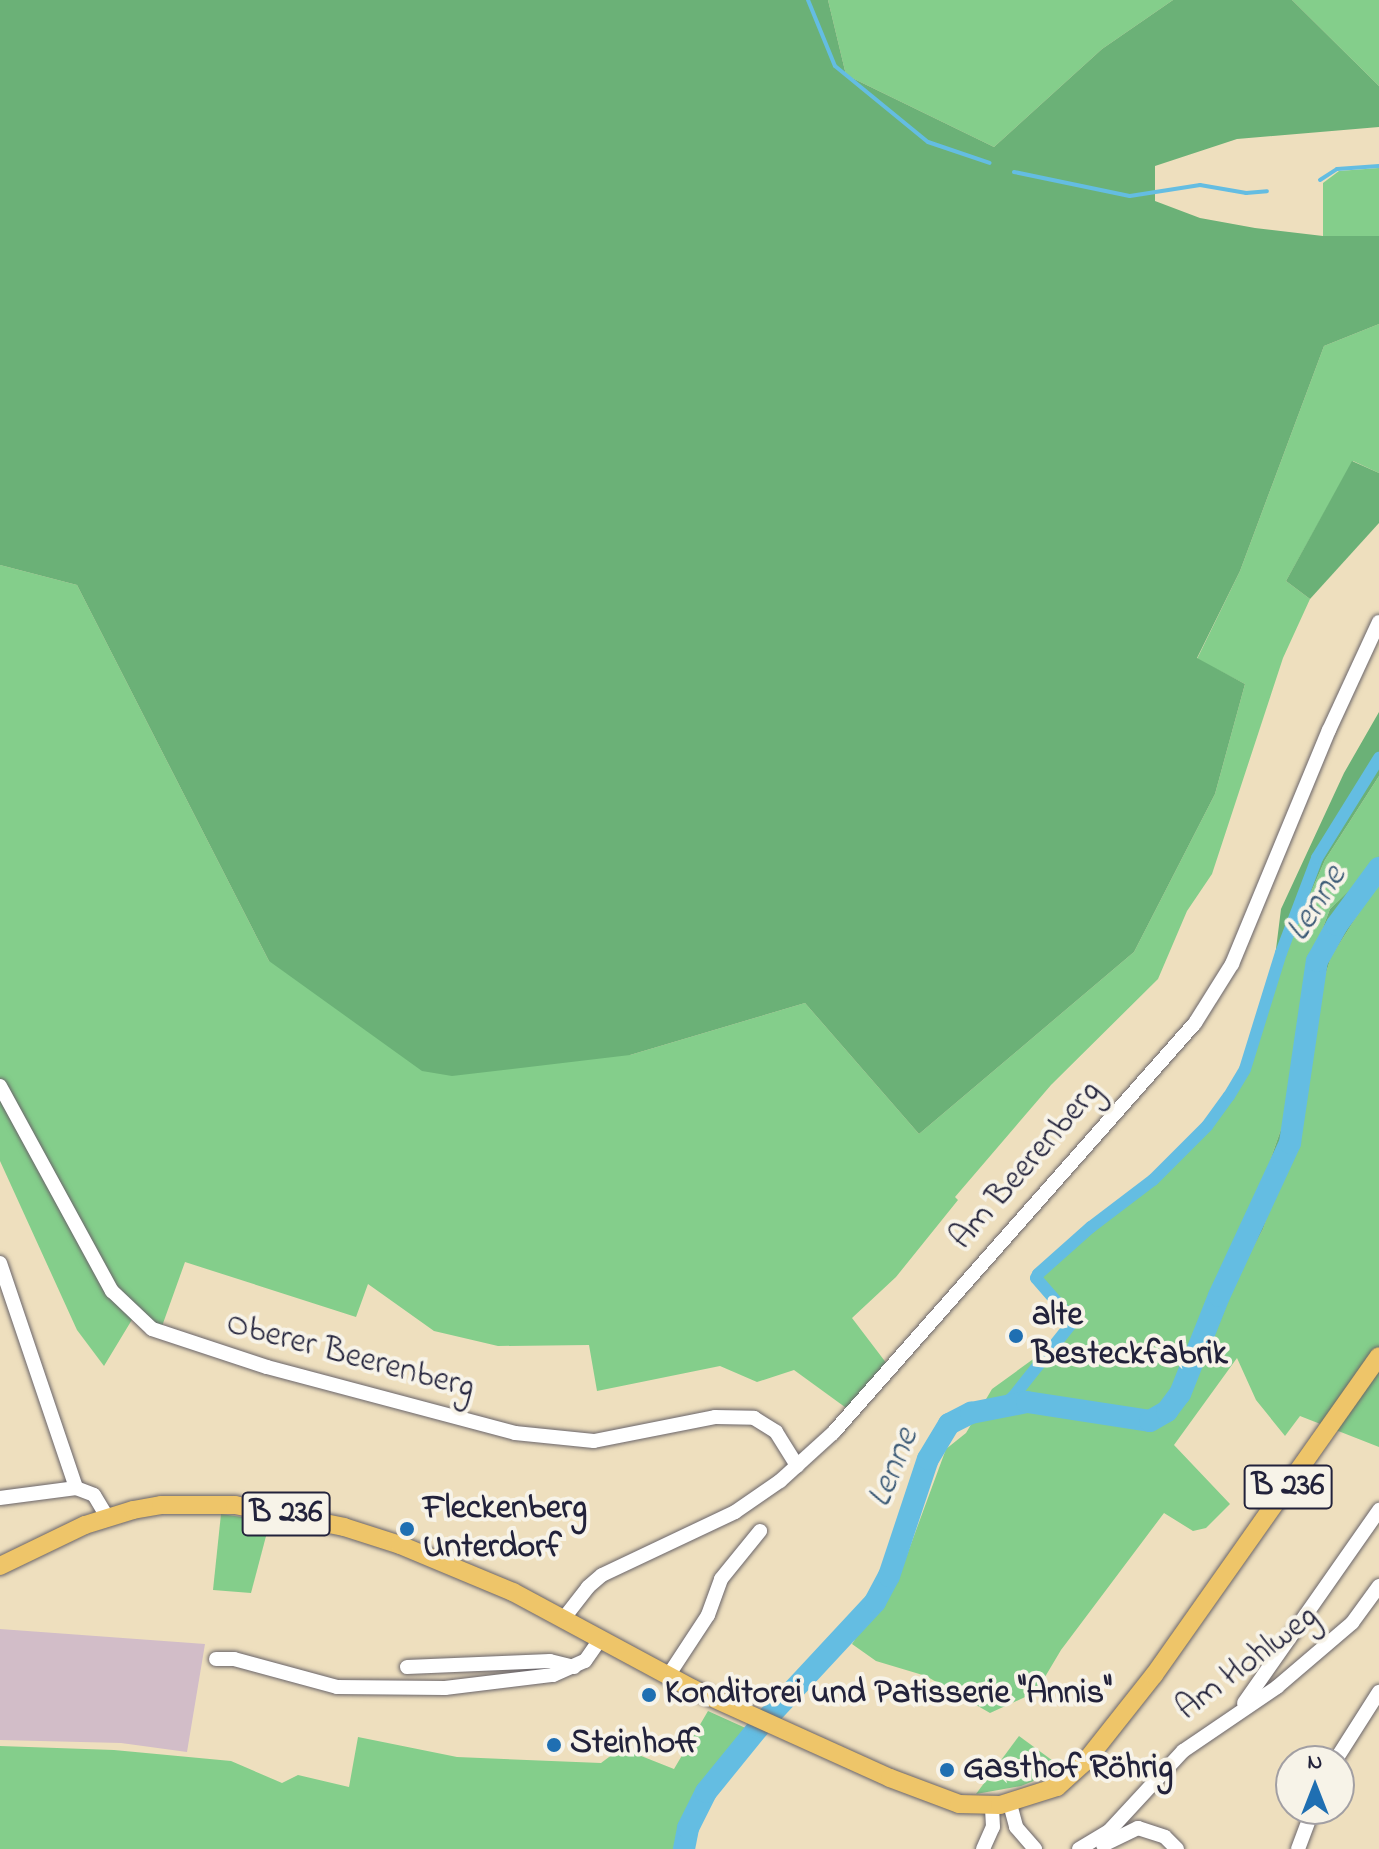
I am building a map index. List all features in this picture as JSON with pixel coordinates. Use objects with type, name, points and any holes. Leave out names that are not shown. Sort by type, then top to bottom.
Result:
[{"type":"main road","name":"B 236","points":[[0,1566],[107,1517],[147,1507],[197,1503],[290,1515],[400,1545],[466,1571],[564,1618],[668,1676],[740,1711],[943,1799],[1001,1805],[1057,1787],[1085,1762],[1154,1675],[1379,1356]]},
{"type":"street","name":"Am Beerenberg","points":[[564,1618],[588,1587],[602,1575],[735,1512],[797,1466],[864,1402],[1049,1184],[1207,1008],[1232,964],[1329,730],[1379,622]]},
{"type":"street","name":"Oberer Beerenberg","points":[[0,1086],[112,1291],[152,1329],[267,1367],[515,1433],[594,1441],[715,1417],[754,1418],[776,1432],[797,1466]]},
{"type":"street","points":[[0,1263],[76,1488]]},
{"type":"street","points":[[0,1498],[76,1488],[94,1495],[107,1517]]},
{"type":"street","points":[[1240,1709],[1379,1510]]},
{"type":"street","points":[[668,1676],[708,1615],[721,1579],[757,1535]]},
{"type":"street","name":"Am Hohlweg","points":[[1084,1849],[1109,1831],[1183,1751],[1240,1709],[1277,1687],[1352,1623],[1379,1586]]},
{"type":"street","points":[[216,1659],[234,1659],[310,1681],[360,1689],[491,1684],[539,1678],[574,1667],[592,1654],[601,1638]]},
{"type":"street","points":[[407,1667],[550,1661],[574,1667]]},
{"type":"street","points":[[1345,1745],[1379,1692]]},
{"type":"street","points":[[983,1849],[1001,1805]]},
{"type":"street","points":[[1001,1805],[1035,1849]]},
{"type":"street","points":[[1298,1849],[1307,1825]]},
{"type":"street","points":[[1095,1849],[1138,1828],[1165,1837],[1177,1849]]},
{"type":"shaded area","points":[[0,1629],[205,1644],[187,1752],[121,1743],[0,1740]]},
{"type":"green space","points":[[0,0],[828,0],[846,75],[994,147],[1102,49],[1173,0],[1292,0],[1379,86],[1379,127],[1237,139],[1155,166],[1155,201],[1200,218],[1255,228],[1323,236],[1379,236],[1379,324],[1324,346],[1240,571],[1197,658],[1245,684],[1215,794],[1134,952],[919,1134],[805,1003],[630,1055],[452,1076],[422,1071],[269,961],[77,585],[0,565]]},
{"type":"green space","points":[[828,0],[1173,0],[1102,49],[994,147],[846,75]]},
{"type":"green space","points":[[1292,0],[1379,0],[1379,86]]},
{"type":"green space","points":[[1379,168],[1379,236],[1323,236],[1323,183],[1339,171]]},
{"type":"green space","points":[[1379,324],[1379,473],[1353,461],[1286,581],[1310,599],[1283,658],[1212,874],[1187,911],[1158,979],[1051,1085],[955,1197],[958,1200],[896,1277],[852,1318],[887,1364],[849,1410],[794,1370],[757,1382],[720,1366],[597,1391],[589,1345],[498,1346],[434,1331],[368,1284],[356,1317],[185,1262],[161,1329],[133,1318],[104,1366],[77,1330],[0,1161],[0,565],[77,585],[269,961],[630,1055],[805,1003],[919,1134],[1134,952],[1215,794],[1245,684],[1197,659],[1240,571],[1324,346]]},
{"type":"green space","points":[[1352,461],[1379,473],[1379,523],[1310,599],[1286,581]]},
{"type":"green space","points":[[1379,712],[1379,776],[1325,860],[1272,981],[1281,909],[1344,773]]},
{"type":"green space","points":[[1379,776],[1379,855],[1376,866],[1330,909],[1314,951],[1285,1118],[1253,1209],[1207,1307],[1238,1277],[1263,1229],[1296,1135],[1315,1008],[1331,957],[1379,881],[1379,1447],[1300,1416],[1285,1436],[1256,1400],[1237,1358],[1174,1445],[1230,1504],[1206,1528],[1193,1531],[1164,1513],[1061,1650],[1036,1692],[990,1713],[926,1676],[876,1661],[852,1644],[904,1563],[946,1449],[966,1433],[992,1389],[1054,1344],[1069,1328],[1069,1316],[1036,1278],[1091,1227],[1154,1180],[1207,1126],[1229,1096],[1245,1069],[1272,981],[1325,860]]},
{"type":"green space","points":[[1379,855],[1379,881],[1331,957],[1315,1008],[1296,1135],[1263,1229],[1238,1277],[1197,1379],[1180,1378],[1207,1307],[1253,1209],[1285,1118],[1314,951],[1330,909],[1375,866]]},
{"type":"green space","points":[[221,1514],[270,1521],[251,1593],[213,1590]]},
{"type":"green space","points":[[708,1711],[750,1730],[702,1786],[681,1827],[676,1849],[0,1849],[0,1746],[114,1750],[231,1761],[282,1783],[298,1775],[349,1787],[358,1737],[457,1757],[601,1763],[621,1748],[674,1769]]},
{"type":"green space","points":[[1019,1736],[1064,1769],[1021,1786],[976,1794]]},
{"type":"waterway","points":[[808,0],[835,66],[928,142],[990,163]]},
{"type":"waterway","points":[[1320,180],[1337,169],[1379,166]]},
{"type":"waterway","points":[[1014,172],[1130,196],[1200,185],[1246,193],[1267,191]]},
{"type":"waterway","points":[[1001,1407],[1013,1397],[1071,1324],[1069,1316],[1036,1278],[1038,1274],[1091,1227],[1153,1180],[1207,1126],[1245,1069],[1281,953],[1317,858],[1379,758]]},
{"type":"waterway","name":"Lenne","points":[[684,1849],[688,1828],[706,1792],[758,1728],[875,1602],[889,1576],[928,1459],[949,1424],[971,1413],[1027,1402],[1150,1421],[1167,1411],[1180,1394],[1219,1296],[1290,1143],[1317,961],[1337,925],[1379,868]]},
{"type":"place","name":"alte Besteckfabrik","points":[[1016,1336]]},
{"type":"place","name":"Fleckenberg Unterdorf","points":[[407,1529]]},
{"type":"place","name":"Konditorei und Patisserie \"Annis\"","points":[[649,1695]]},
{"type":"place","name":"Steinhoff","points":[[554,1745]]},
{"type":"place","name":"Gasthof Röhrig","points":[[947,1770]]}]
